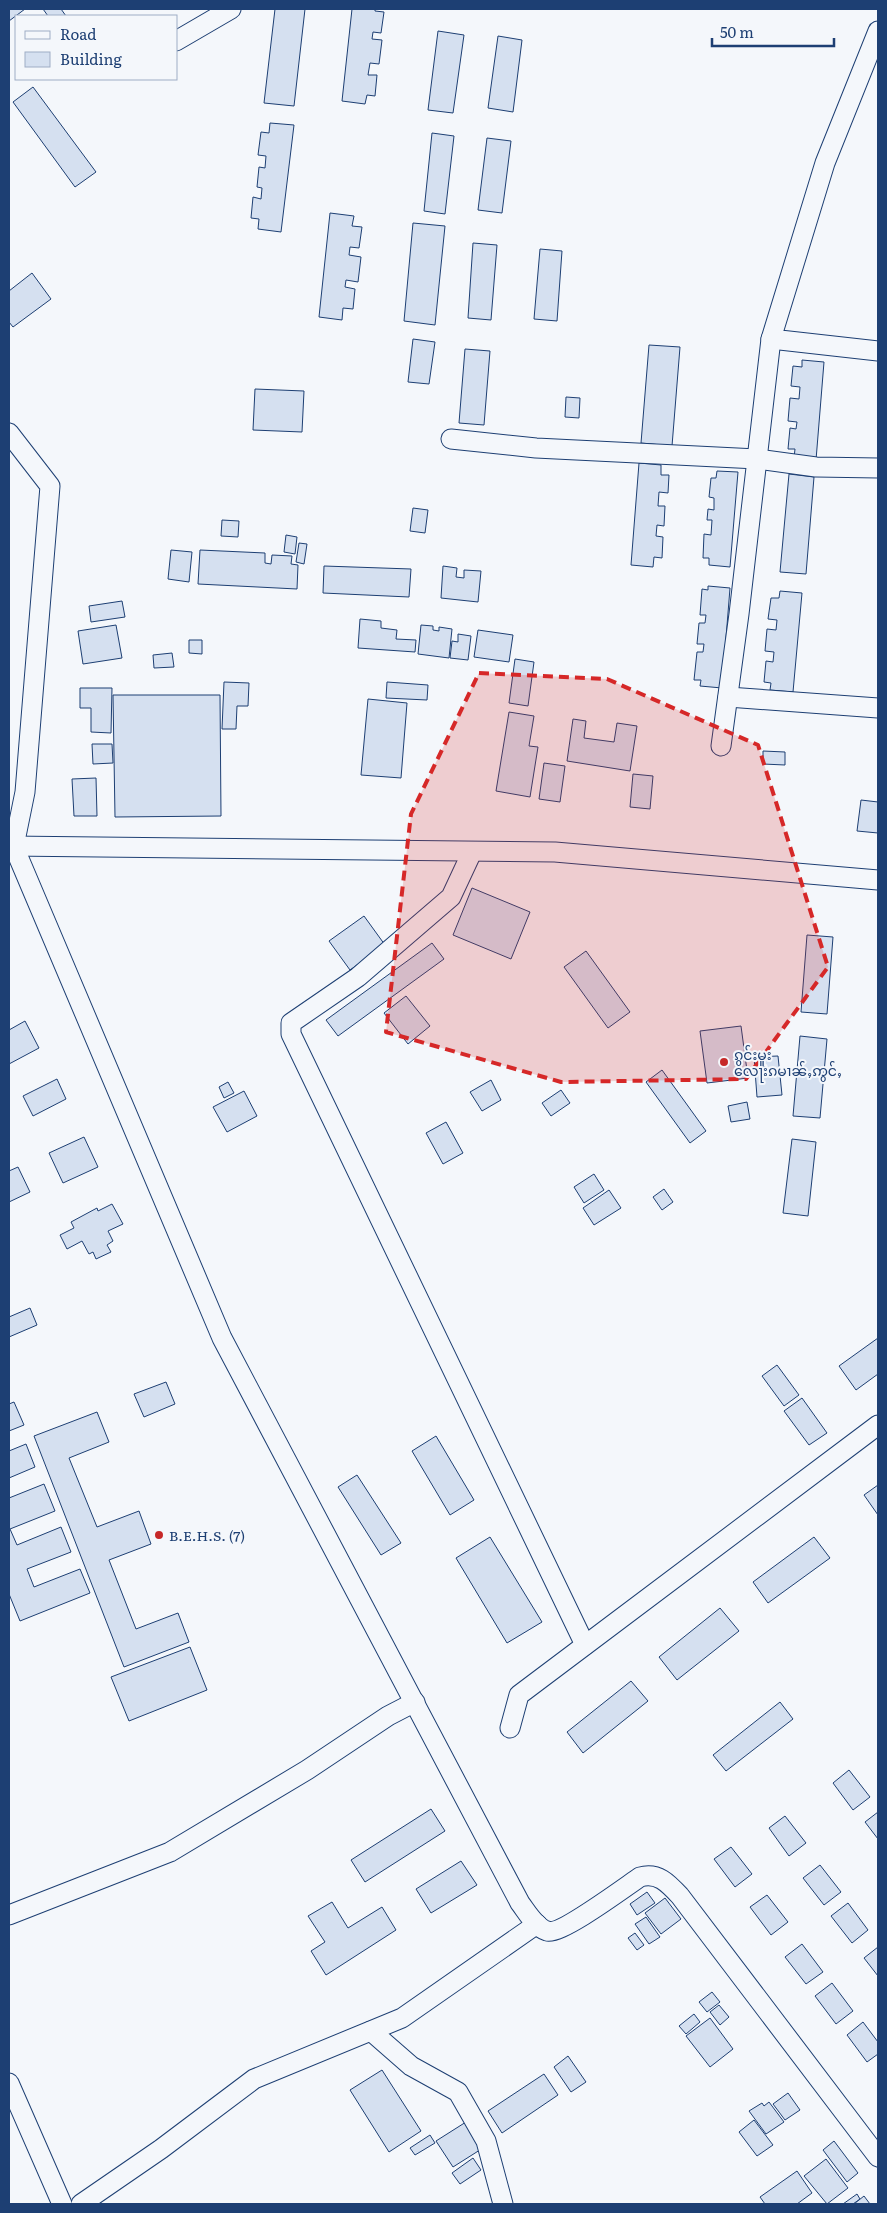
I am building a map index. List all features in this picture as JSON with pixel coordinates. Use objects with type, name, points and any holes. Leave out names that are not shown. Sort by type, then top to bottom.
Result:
[{"type":"street","points":[[178,40],[231,9]]},
{"type":"street","points":[[721,746],[771,339],[825,163],[878,31]]},
{"type":"street","points":[[771,339],[878,351]]},
{"type":"street","points":[[9,433],[50,486],[25,792],[10,843],[222,1338],[520,1902],[537,1924],[546,1931],[562,1928],[640,1877],[650,1874],[660,1877],[680,1896],[878,2158]]},
{"type":"street","points":[[451,439],[536,448],[757,459],[816,467],[878,468]]},
{"type":"street","points":[[728,697],[878,708]]},
{"type":"street","points":[[10,843],[555,852],[878,880]]},
{"type":"street","points":[[472,852],[451,897],[358,977],[291,1023],[291,1034],[585,1645]]},
{"type":"street","points":[[510,1728],[519,1695],[878,1424]]},
{"type":"street","points":[[9,1915],[170,1852],[306,1770],[388,1716],[415,1702]]},
{"type":"street","points":[[81,2204],[161,2149],[254,2079],[402,2018],[537,1924]]},
{"type":"street","points":[[371,2031],[411,2066],[458,2092],[486,2141],[502,2204]]},
{"type":"street","points":[[9,2083],[62,2204]]},
{"type":"highlighted area","points":[[479,673],[607,679],[758,745],[828,967],[746,1079],[561,1082],[386,1032],[411,814]]},
{"type":"building","points":[[9,9],[25,9],[15,15],[9,21]]},
{"type":"building","points":[[43,9],[61,9],[65,15],[47,15]]},
{"type":"building","points":[[275,9],[305,9],[294,106],[264,103]]},
{"type":"building","points":[[352,9],[375,9],[375,11],[384,12],[381,33],[373,32],[372,39],[382,40],[379,64],[370,63],[368,75],[377,75],[375,96],[367,95],[365,104],[342,101]]},
{"type":"building","points":[[438,31],[464,35],[453,113],[428,110]]},
{"type":"building","points":[[498,36],[522,40],[513,112],[488,108]]},
{"type":"building","points":[[33,87],[96,172],[75,187],[13,102]]},
{"type":"building","points":[[270,123],[294,125],[281,232],[258,229],[259,219],[251,218],[253,197],[261,199],[262,188],[257,187],[259,167],[265,168],[266,156],[258,155],[261,132],[269,133]]},
{"type":"building","points":[[432,133],[454,136],[445,214],[424,211]]},
{"type":"building","points":[[487,138],[511,141],[502,213],[478,210]]},
{"type":"building","points":[[330,213],[354,216],[352,226],[362,227],[359,248],[350,247],[349,255],[361,257],[358,282],[346,280],[345,287],[355,289],[353,309],[343,308],[342,320],[319,317]]},
{"type":"building","points":[[413,223],[445,226],[435,325],[404,321]]},
{"type":"building","points":[[473,243],[497,245],[491,320],[468,318]]},
{"type":"building","points":[[540,249],[562,251],[557,321],[534,319]]},
{"type":"building","points":[[32,273],[51,299],[13,327],[9,322],[9,291]]},
{"type":"building","points":[[413,339],[435,342],[429,384],[408,382]]},
{"type":"building","points":[[649,345],[680,347],[672,446],[641,443]]},
{"type":"building","points":[[465,349],[490,351],[484,425],[459,423]]},
{"type":"building","points":[[802,360],[824,362],[816,460],[794,458],[795,449],[788,449],[790,428],[796,429],[797,422],[788,421],[790,398],[799,399],[800,387],[791,386],[793,366],[802,367]]},
{"type":"building","points":[[255,389],[304,391],[302,432],[253,430]]},
{"type":"building","points":[[566,397],[580,398],[579,418],[565,417]]},
{"type":"building","points":[[639,463],[661,465],[661,475],[669,475],[668,493],[659,492],[658,506],[665,506],[664,526],[657,525],[656,536],[663,537],[662,558],[654,557],[653,567],[631,565]]},
{"type":"building","points":[[717,471],[738,472],[730,567],[709,565],[709,558],[703,558],[704,534],[711,535],[712,520],[707,520],[708,509],[714,510],[714,498],[709,497],[711,478],[716,478]]},
{"type":"building","points":[[789,474],[814,477],[806,574],[780,572]]},
{"type":"building","points":[[413,508],[428,510],[425,533],[410,531]]},
{"type":"building","points":[[222,520],[239,521],[238,537],[221,536]]},
{"type":"building","points":[[286,535],[297,537],[295,554],[284,552]]},
{"type":"building","points":[[299,543],[307,544],[304,564],[296,562]]},
{"type":"building","points":[[171,550],[192,552],[189,582],[168,579]]},
{"type":"building","points":[[200,550],[265,553],[265,563],[271,564],[272,555],[292,556],[291,564],[298,565],[297,589],[198,584]]},
{"type":"building","points":[[324,566],[411,569],[409,597],[323,593]]},
{"type":"building","points":[[443,566],[457,568],[456,577],[464,578],[464,570],[481,571],[478,602],[441,598]]},
{"type":"building","points":[[708,586],[730,588],[722,688],[700,686],[701,680],[694,680],[697,652],[703,652],[704,644],[697,644],[699,623],[705,623],[706,615],[700,615],[702,589],[708,590]]},
{"type":"building","points":[[780,591],[802,593],[793,692],[770,690],[771,683],[764,682],[766,661],[773,662],[774,652],[765,651],[767,629],[776,630],[777,620],[768,619],[771,598],[779,598]]},
{"type":"building","points":[[122,601],[125,617],[91,622],[89,606]]},
{"type":"building","points":[[360,619],[381,621],[381,628],[397,630],[396,639],[416,640],[415,652],[358,648]]},
{"type":"building","points":[[116,625],[122,658],[83,664],[78,631]]},
{"type":"building","points":[[421,625],[433,626],[433,630],[439,631],[439,627],[452,629],[449,658],[418,654]]},
{"type":"building","points":[[478,630],[513,635],[509,662],[474,657]]},
{"type":"building","points":[[458,634],[471,636],[468,660],[450,658],[452,641],[458,642]]},
{"type":"building","points":[[189,640],[202,640],[202,654],[189,653]]},
{"type":"building","points":[[172,653],[174,667],[154,668],[153,655]]},
{"type":"building","points":[[515,659],[534,662],[528,706],[509,703]]},
{"type":"building","points":[[224,682],[249,683],[248,706],[237,706],[236,729],[222,729]]},
{"type":"building","points":[[387,682],[428,685],[427,700],[386,698]]},
{"type":"building","points":[[80,688],[112,688],[111,733],[91,732],[91,708],[80,708]]},
{"type":"building","points":[[113,695],[220,695],[221,816],[115,817]]},
{"type":"building","points":[[368,699],[407,703],[401,778],[361,775]]},
{"type":"building","points":[[509,712],[534,716],[529,746],[538,747],[530,797],[496,791]]},
{"type":"building","points":[[573,719],[586,721],[584,738],[614,742],[617,723],[637,726],[630,771],[567,761]]},
{"type":"building","points":[[92,744],[112,744],[113,763],[93,764]]},
{"type":"building","points":[[763,751],[785,752],[785,765],[763,764]]},
{"type":"building","points":[[544,763],[565,766],[560,802],[539,799]]},
{"type":"building","points":[[633,774],[653,776],[650,809],[630,807]]},
{"type":"building","points":[[96,778],[97,816],[74,816],[72,779]]},
{"type":"building","points":[[861,800],[878,802],[878,833],[857,831]]},
{"type":"building","points":[[472,888],[530,912],[511,959],[453,935]]},
{"type":"building","points":[[364,916],[385,945],[350,970],[329,941]]},
{"type":"building","points":[[807,935],[833,937],[827,1014],[801,1012]]},
{"type":"building","points":[[432,943],[444,959],[338,1036],[326,1020]]},
{"type":"building","points":[[586,951],[630,1012],[608,1028],[564,967]]},
{"type":"building","points":[[406,996],[430,1026],[408,1044],[384,1013]]},
{"type":"building","points":[[25,1021],[39,1048],[9,1064],[9,1030]]},
{"type":"building","points":[[741,1026],[748,1078],[707,1083],[700,1031]]},
{"type":"building","points":[[800,1036],[827,1039],[820,1118],[793,1116]]},
{"type":"building","points":[[778,1056],[782,1095],[757,1097],[754,1057]]},
{"type":"building","points":[[662,1070],[706,1131],[690,1143],[646,1082]]},
{"type":"building","points":[[57,1079],[66,1099],[33,1116],[23,1096]]},
{"type":"building","points":[[491,1080],[501,1100],[482,1111],[470,1092]]},
{"type":"building","points":[[228,1082],[234,1093],[224,1098],[219,1087]]},
{"type":"building","points":[[561,1090],[570,1103],[551,1116],[542,1103]]},
{"type":"building","points":[[244,1091],[257,1116],[227,1132],[213,1107]]},
{"type":"building","points":[[747,1102],[750,1119],[731,1122],[728,1106]]},
{"type":"building","points":[[446,1122],[463,1153],[443,1164],[426,1133]]},
{"type":"building","points":[[84,1137],[98,1167],[63,1183],[49,1153]]},
{"type":"building","points":[[792,1139],[816,1142],[808,1216],[783,1213]]},
{"type":"building","points":[[18,1167],[30,1192],[9,1202],[9,1171]]},
{"type":"building","points":[[594,1174],[604,1190],[584,1203],[574,1187]]},
{"type":"building","points":[[664,1189],[673,1202],[662,1210],[653,1197]]},
{"type":"building","points":[[609,1190],[621,1208],[594,1225],[583,1208]]},
{"type":"building","points":[[112,1204],[123,1224],[108,1231],[113,1241],[107,1245],[111,1252],[96,1259],[93,1252],[89,1254],[82,1241],[67,1249],[60,1235],[74,1228],[71,1222],[97,1208],[98,1211]]},
{"type":"building","points":[[30,1308],[37,1325],[9,1337],[9,1317]]},
{"type":"building","points":[[878,1338],[878,1374],[856,1390],[839,1366]]},
{"type":"building","points":[[777,1365],[799,1395],[784,1406],[762,1376]]},
{"type":"building","points":[[166,1382],[175,1404],[144,1417],[134,1394]]},
{"type":"building","points":[[802,1398],[827,1433],[809,1445],[784,1411]]},
{"type":"building","points":[[14,1402],[24,1425],[9,1431],[9,1404]]},
{"type":"building","points":[[97,1412],[109,1442],[69,1458],[97,1527],[139,1511],[151,1544],[109,1560],[136,1629],[178,1613],[189,1642],[124,1667],[34,1436]]},
{"type":"building","points":[[436,1436],[474,1500],[450,1515],[412,1451]]},
{"type":"building","points":[[26,1444],[35,1467],[9,1478],[9,1451]]},
{"type":"building","points":[[357,1475],[401,1543],[381,1555],[338,1487]]},
{"type":"building","points":[[44,1484],[55,1511],[10,1529],[17,1545],[61,1527],[71,1552],[27,1569],[34,1587],[80,1569],[90,1593],[20,1621],[9,1594],[9,1498]]},
{"type":"building","points":[[878,1485],[878,1515],[864,1495]]},
{"type":"building","points":[[490,1537],[542,1622],[507,1643],[456,1558]]},
{"type":"building","points":[[814,1537],[830,1558],[768,1603],[753,1582]]},
{"type":"building","points":[[720,1608],[739,1631],[677,1680],[659,1657]]},
{"type":"building","points":[[190,1647],[207,1690],[129,1721],[111,1677]]},
{"type":"building","points":[[631,1681],[648,1701],[583,1753],[567,1732]]},
{"type":"building","points":[[780,1702],[793,1719],[726,1771],[713,1755]]},
{"type":"building","points":[[849,1770],[870,1797],[853,1810],[833,1783]]},
{"type":"building","points":[[431,1809],[445,1831],[365,1882],[351,1860]]},
{"type":"building","points":[[878,1812],[878,1839],[865,1822]]},
{"type":"building","points":[[785,1816],[806,1843],[789,1856],[769,1828]]},
{"type":"building","points":[[731,1847],[752,1874],[735,1887],[714,1859]]},
{"type":"building","points":[[461,1861],[477,1885],[431,1913],[416,1889]]},
{"type":"building","points":[[820,1865],[841,1892],[824,1905],[803,1878]]},
{"type":"building","points":[[647,1892],[655,1903],[637,1915],[630,1904]]},
{"type":"building","points":[[767,1895],[788,1922],[771,1935],[750,1907]]},
{"type":"building","points":[[665,1898],[681,1919],[661,1934],[645,1913]]},
{"type":"building","points":[[332,1902],[348,1928],[382,1907],[396,1930],[326,1975],[311,1951],[325,1942],[308,1916]]},
{"type":"building","points":[[848,1903],[868,1930],[852,1943],[831,1916]]},
{"type":"building","points":[[646,1917],[660,1937],[649,1944],[635,1924]]},
{"type":"building","points":[[635,1933],[644,1945],[637,1950],[628,1938]]},
{"type":"building","points":[[802,1944],[823,1972],[806,1984],[785,1957]]},
{"type":"building","points":[[878,1947],[878,1976],[864,1958]]},
{"type":"building","points":[[832,1983],[853,2011],[836,2024],[815,1996]]},
{"type":"building","points":[[712,1992],[720,2002],[707,2012],[699,2002]]},
{"type":"building","points":[[719,2005],[729,2017],[720,2025],[710,2012]]},
{"type":"building","points":[[694,2014],[700,2022],[686,2034],[679,2026]]},
{"type":"building","points":[[710,2018],[733,2049],[710,2067],[686,2036]]},
{"type":"building","points":[[863,2022],[878,2042],[878,2054],[867,2062],[847,2035]]},
{"type":"building","points":[[568,2056],[586,2082],[571,2092],[554,2067]]},
{"type":"building","points":[[382,2070],[421,2131],[389,2152],[350,2090]]},
{"type":"building","points":[[544,2074],[558,2095],[502,2133],[488,2111]]},
{"type":"building","points":[[788,2093],[800,2110],[785,2120],[773,2104]]},
{"type":"building","points":[[769,2102],[784,2122],[766,2134],[749,2111],[762,2103],[764,2106]]},
{"type":"building","points":[[754,2120],[773,2145],[757,2156],[739,2132]]},
{"type":"building","points":[[466,2122],[483,2148],[453,2167],[436,2141]]},
{"type":"building","points":[[430,2135],[435,2143],[415,2155],[410,2148]]},
{"type":"building","points":[[834,2141],[858,2173],[847,2182],[823,2150]]},
{"type":"building","points":[[473,2158],[481,2170],[460,2184],[452,2173]]},
{"type":"building","points":[[826,2159],[848,2188],[827,2204],[804,2176]]},
{"type":"building","points":[[797,2171],[812,2193],[797,2204],[765,2204],[760,2197]]},
{"type":"building","points":[[857,2194],[860,2199],[853,2204],[843,2204]]},
{"type":"building","points":[[864,2196],[870,2204],[854,2204]]},
{"type":"place","name":"ၵွင်းမူး လေႃးၵမၢၼ်ႇဢွင်ႇ","points":[[724,1062]]},
{"type":"place","name":"B.E.H.S. (7)","points":[[159,1535]]}]
